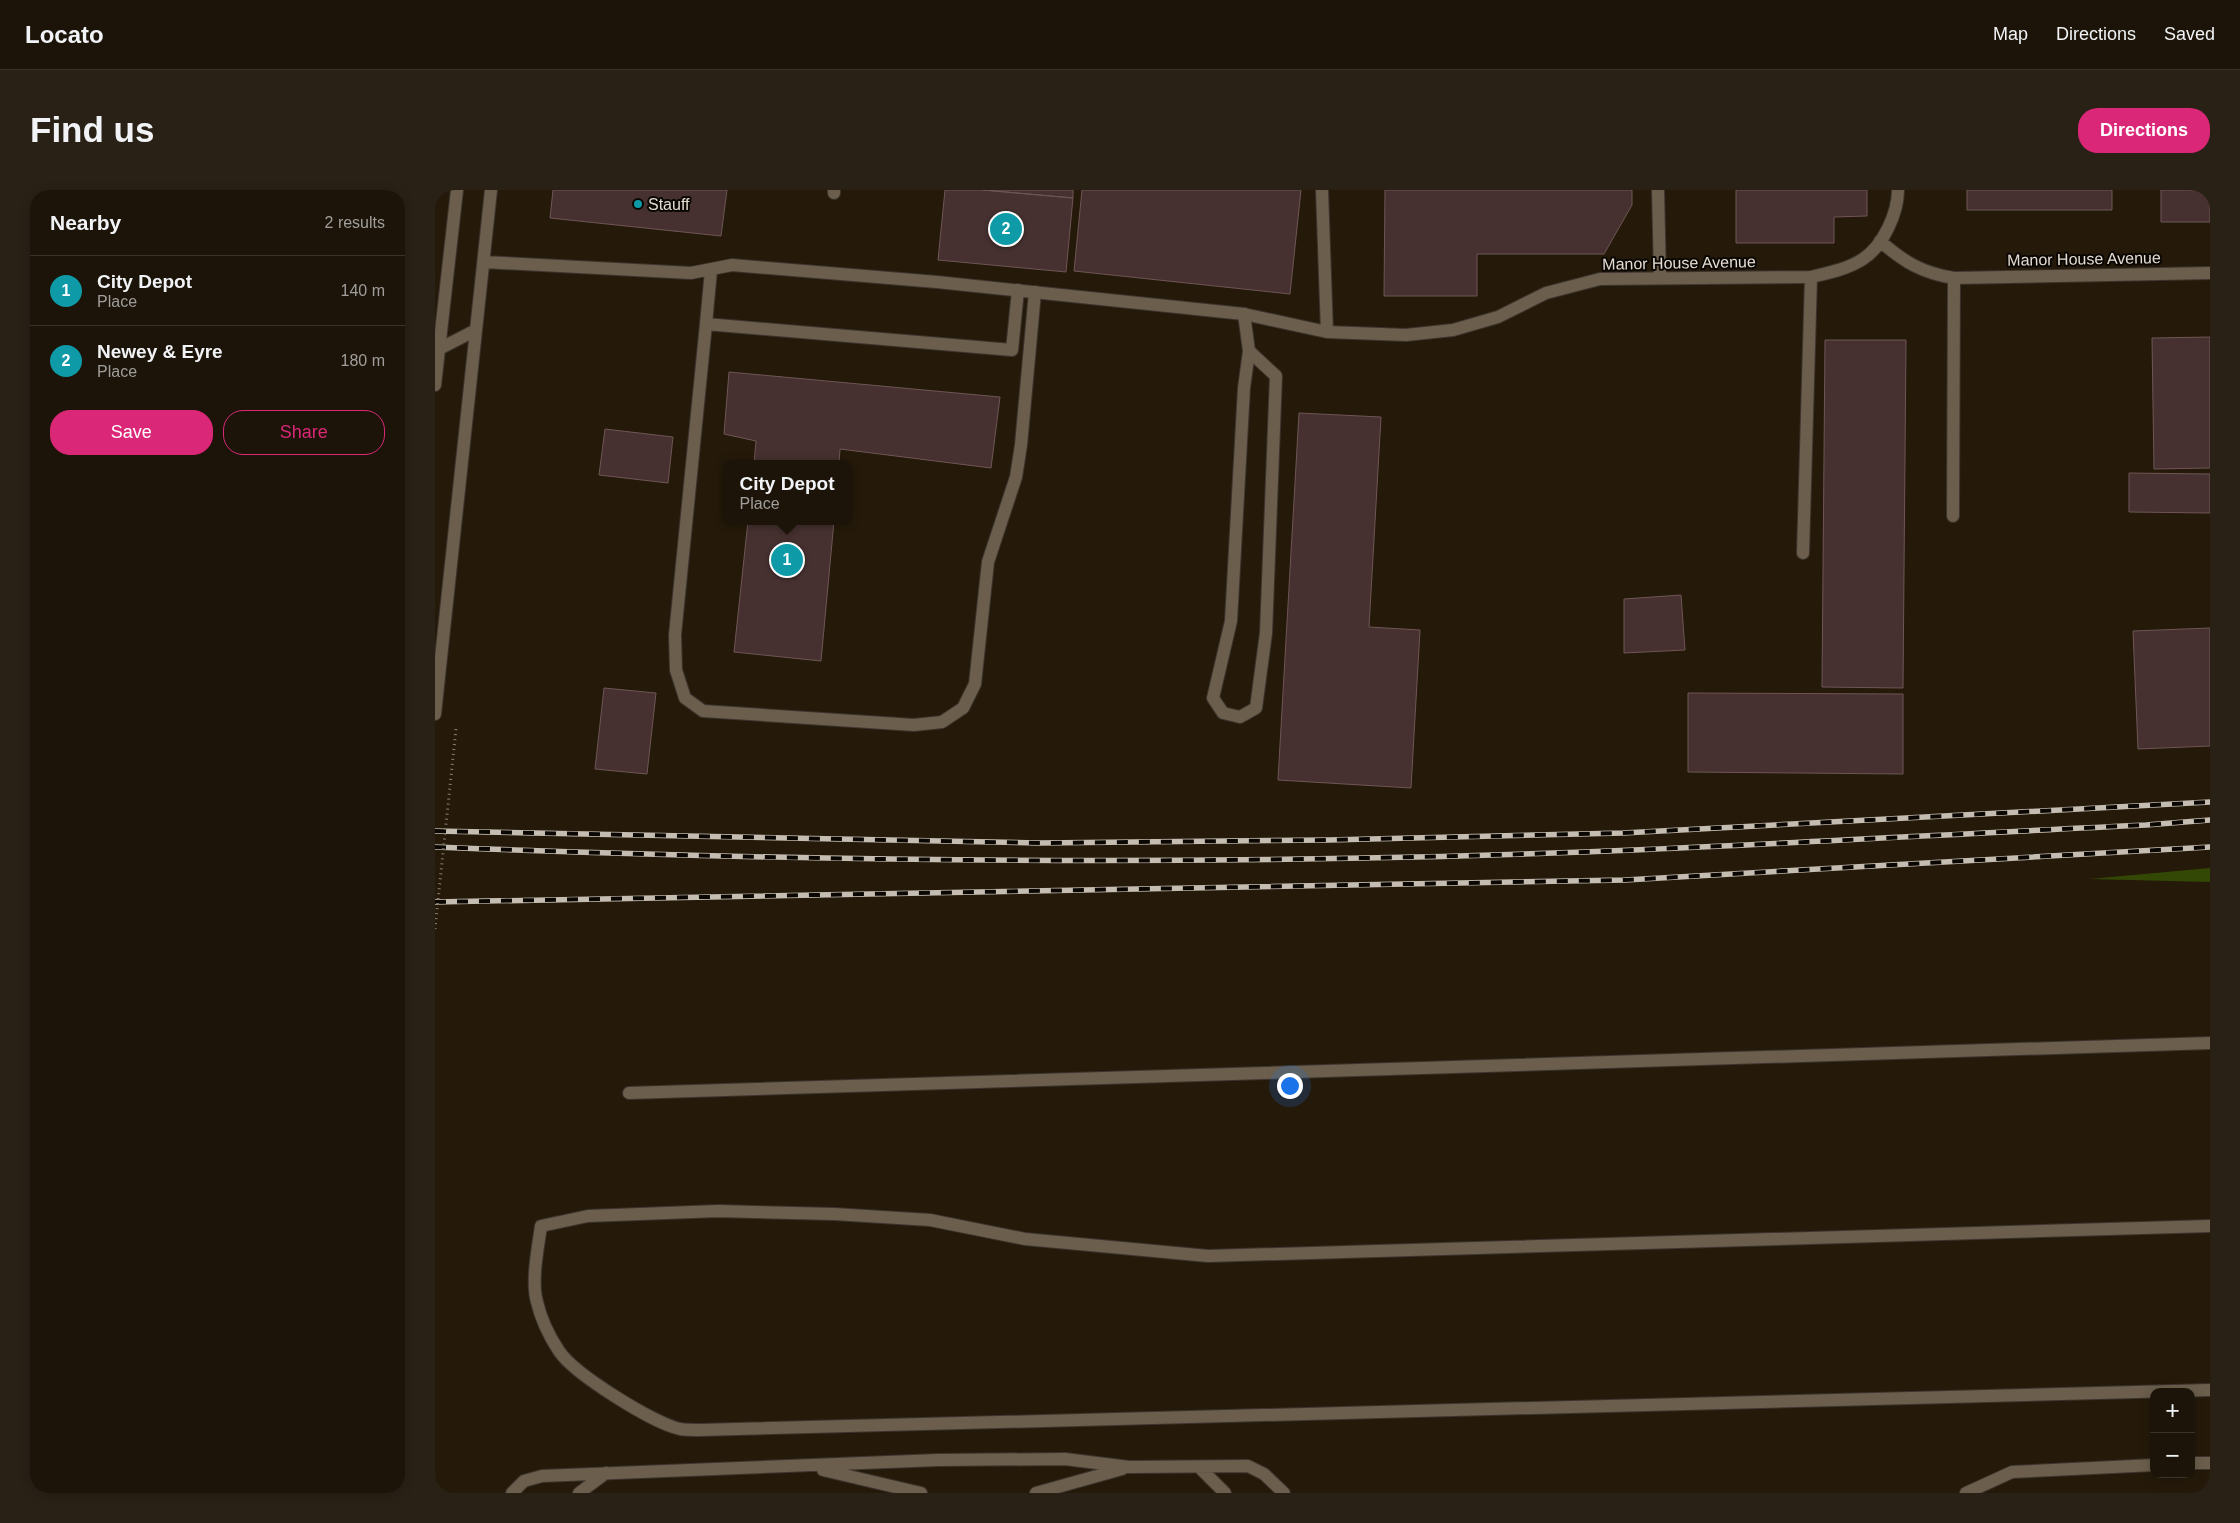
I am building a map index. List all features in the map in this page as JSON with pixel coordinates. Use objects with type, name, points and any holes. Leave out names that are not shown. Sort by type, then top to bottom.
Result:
[{"type":"street","points":[[435,385],[437,349],[457,190]]},
{"type":"street","points":[[435,714],[491,190]]},
{"type":"street","points":[[1322,190],[1327,332]]},
{"type":"street","points":[[1658,190],[1660,278]]},
{"type":"street","name":"Manor House Avenue","points":[[484,262],[691,273],[732,265],[1018,290],[1244,314],[1327,332],[1406,335],[1453,330],[1499,317],[1546,293],[1600,279],[1811,278],[1837,270],[1864,258],[1880,241],[1892,220],[1898,190]]},
{"type":"street","name":"Manor House Avenue","points":[[1880,241],[1901,259],[1929,274],[1954,278],[2210,273]]},
{"type":"street","points":[[711,270],[675,635],[676,670],[685,698],[703,711],[914,724],[942,722],[963,708],[975,684],[988,562],[1016,477],[1035,292]]},
{"type":"street","points":[[1803,553],[1811,278]]},
{"type":"street","points":[[1953,516],[1954,278]]},
{"type":"street","points":[[706,324],[1012,350],[1018,290]]},
{"type":"street","points":[[1244,314],[1249,351],[1245,388],[1231,621],[1213,698],[1223,713],[1240,717],[1256,708],[1266,633],[1276,376],[1249,351]]},
{"type":"street","points":[[437,349],[476,330]]},
{"type":"street","points":[[629,1093],[2210,1043]]},
{"type":"street","points":[[2210,1226],[1208,1256],[1025,1239],[930,1220],[844,1214],[718,1211],[588,1216],[541,1226],[536,1260],[536,1300],[543,1321],[559,1352],[579,1372],[658,1420],[680,1429],[2210,1390]]},
{"type":"street","points":[[512,1493],[524,1481],[542,1476],[938,1460],[1065,1459],[1129,1467],[1248,1466],[1264,1474],[1284,1493]]},
{"type":"street","points":[[2195,1464],[2210,1462]]},
{"type":"street","points":[[1966,1493],[2012,1472],[2150,1465]]},
{"type":"street","points":[[808,1466],[921,1493]]},
{"type":"street","points":[[1036,1493],[1057,1490],[1129,1467]]},
{"type":"street","points":[[1199,1467],[1225,1493]]},
{"type":"street","points":[[579,1493],[606,1473]]},
{"type":"path","points":[[435,929],[456,729]]},
{"type":"green space","points":[[2210,868],[2210,882],[2090,879]]},
{"type":"building","name":"Stauff","points":[[553,190],[727,190],[721,236],[550,218]]},
{"type":"building","points":[[945,190],[983,190],[1073,198],[1066,272],[938,260]]},
{"type":"building","points":[[983,190],[1073,190],[1073,198]]},
{"type":"building","points":[[1082,190],[1301,190],[1290,294],[1074,271]]},
{"type":"building","points":[[1385,190],[1632,190],[1632,205],[1604,254],[1477,254],[1477,296],[1384,296]]},
{"type":"building","points":[[1736,190],[1867,190],[1867,216],[1834,217],[1834,243],[1736,243]]},
{"type":"building","points":[[1967,190],[2112,190],[2112,210],[1967,210]]},
{"type":"building","points":[[2161,190],[2210,190],[2210,222],[2161,222]]},
{"type":"building","points":[[2210,337],[2210,468],[2154,469],[2152,338]]},
{"type":"building","points":[[1825,340],[1906,340],[1903,688],[1822,687]]},
{"type":"building","points":[[729,372],[1000,397],[991,468],[840,449],[839,460],[754,460],[756,441],[724,434]]},
{"type":"building","points":[[1299,413],[1381,417],[1369,627],[1420,630],[1411,788],[1278,780]]},
{"type":"building","points":[[605,429],[673,437],[668,483],[599,475]]},
{"type":"building","points":[[2129,473],[2210,474],[2210,513],[2129,512]]},
{"type":"building","points":[[748,525],[834,525],[821,661],[734,652]]},
{"type":"building","points":[[1681,595],[1685,650],[1624,653],[1624,599]]},
{"type":"building","points":[[2210,628],[2210,746],[2138,749],[2133,631]]},
{"type":"building","points":[[604,688],[656,693],[647,774],[595,769]]},
{"type":"building","points":[[1688,693],[1903,694],[1903,774],[1688,772]]},
{"type":"railway","points":[[435,831],[1039,843],[1329,840],[1623,833],[2210,802]]},
{"type":"railway","points":[[435,847],[667,855],[899,859],[1248,860],[1462,856],[1657,849],[2146,825],[2210,820]]},
{"type":"railway","points":[[435,902],[1625,880],[2210,847]]},
{"type":"place","name":"Stauff","points":[[638,204]]},
{"type":"place","name":"Newey & Eyre","points":[[1006,229]]},
{"type":"place","name":"City Depot","points":[[787,560]]}]
